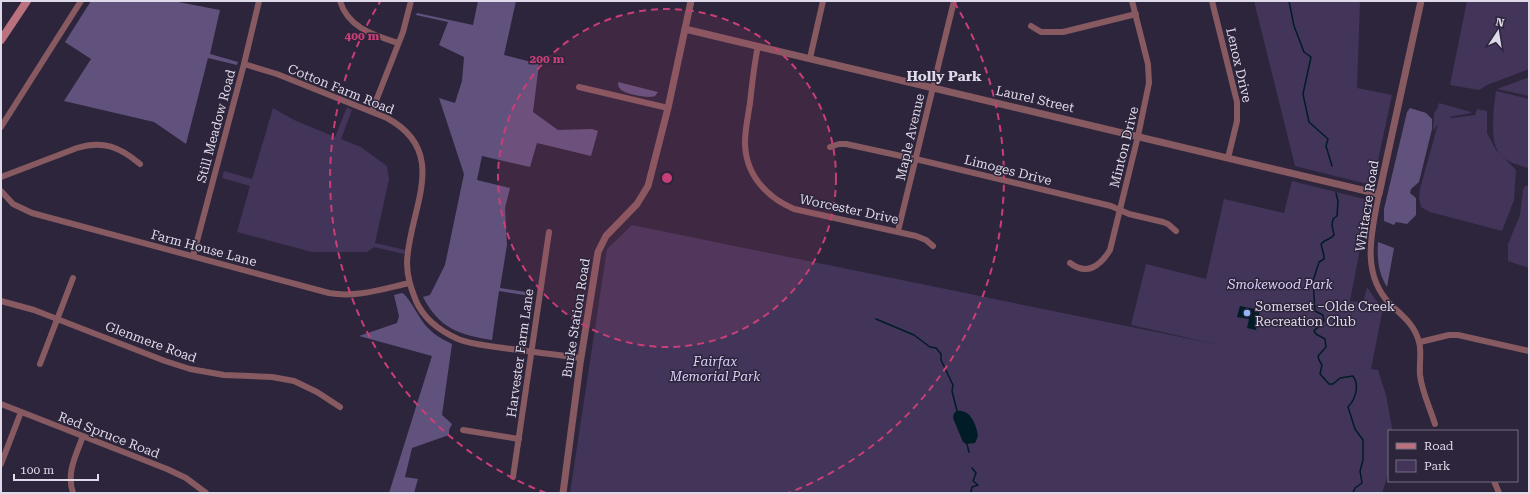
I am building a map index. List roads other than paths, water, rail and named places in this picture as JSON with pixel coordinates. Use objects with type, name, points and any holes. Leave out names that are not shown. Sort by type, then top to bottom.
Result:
[{"type":"main road","points":[[1,40],[27,1]]},
{"type":"street","points":[[1,127],[81,1]]},
{"type":"street","name":"Still Meadow Road","points":[[193,256],[244,64],[259,1]]},
{"type":"street","points":[[340,1],[345,13],[358,26],[398,43]]},
{"type":"street","points":[[372,111],[408,16],[411,1]]},
{"type":"street","name":"Burke Station Road","points":[[563,493],[580,358],[598,252],[606,236],[637,204],[648,186],[668,108],[691,1]]},
{"type":"street","points":[[810,58],[823,1]]},
{"type":"street","name":"Maple Avenue","points":[[898,232],[954,1]]},
{"type":"street","name":"Minton Drive","points":[[1070,264],[1079,269],[1088,269],[1097,265],[1106,257],[1112,243],[1149,90],[1148,64],[1132,1]]},
{"type":"street","name":"Lenox Drive","points":[[1212,1],[1237,102],[1237,121],[1228,158]]},
{"type":"street","name":"Whitacre Road","points":[[1422,1],[1379,194],[1370,247],[1373,274],[1382,295],[1410,323],[1420,342],[1422,383],[1435,424]]},
{"type":"street","points":[[1031,26],[1041,32],[1063,32],[1136,14]]},
{"type":"street","name":"Laurel Street","points":[[685,29],[757,48],[810,58],[1379,194]]},
{"type":"street","name":"Worcester Drive","points":[[757,48],[745,144],[749,165],[759,185],[779,203],[794,209],[916,236],[926,240],[933,246]]},
{"type":"street","name":"Cotton Farm Road","points":[[244,64],[277,74],[393,120],[405,130],[416,145],[422,162],[423,180],[408,253],[409,283],[418,304],[425,315],[436,326],[449,335],[472,343],[580,358]]},
{"type":"street","points":[[579,87],[668,108]]},
{"type":"street","name":"Limoges Drive","points":[[830,147],[839,144],[846,144],[1120,209],[1129,214],[1163,222],[1168,224],[1176,231]]},
{"type":"street","points":[[1,177],[77,148],[89,145],[103,145],[117,148],[129,154],[140,164]]},
{"type":"street","name":"Farm House Lane","points":[[1,191],[13,204],[27,212],[339,295],[358,295],[409,283]]},
{"type":"street","name":"Harvester Farm Lane","points":[[513,477],[549,232]]},
{"type":"street","points":[[40,364],[73,278]]},
{"type":"street","name":"Glenmere Road","points":[[1,301],[34,310],[165,361],[190,369],[224,375],[272,377],[294,381],[317,392],[340,407]]},
{"type":"street","points":[[1420,342],[1458,335],[1529,351]]},
{"type":"street","name":"Red Spruce Road","points":[[1,404],[174,472],[186,478],[206,493]]},
{"type":"street","points":[[1,464],[21,412]]},
{"type":"street","points":[[463,430],[519,439]]},
{"type":"street","points":[[73,493],[70,483],[70,474],[83,436]]},
{"type":"street","points":[[1494,482],[1499,493]]},
{"type":"water","points":[[1240,306],[1260,310],[1256,330],[1247,328],[1249,319],[1237,317]]},
{"type":"water","points":[[957,411],[966,413],[972,419],[978,436],[975,443],[966,444],[963,442],[953,418],[954,413]]},
{"type":"waterway","points":[[1289,1],[1294,26],[1304,52],[1311,57],[1303,94],[1309,122],[1328,139],[1326,146],[1332,166]]},
{"type":"waterway","points":[[1336,193],[1338,201],[1337,216],[1333,219],[1332,225],[1334,235],[1321,244],[1324,259],[1319,262],[1313,281],[1315,311],[1323,315],[1324,321],[1314,331],[1316,334],[1325,339],[1326,347],[1318,356],[1322,365],[1320,374],[1329,384],[1333,384],[1340,378],[1353,376],[1356,384],[1355,397],[1348,407],[1355,429],[1363,440],[1363,460],[1360,471],[1362,483],[1355,488],[1353,493]]},
{"type":"waterway","points":[[876,319],[914,335],[930,347],[936,348],[941,354],[941,360],[953,385],[952,391],[957,411]]},
{"type":"waterway","points":[[967,444],[969,452]]},
{"type":"waterway","points":[[972,468],[976,473],[973,481],[978,485],[972,487],[971,492],[973,493]]},
{"type":"place","name":"Somerset –Olde Creek Recreation Club","points":[[1247,313]]},
{"type":"district","name":"Holly Park","points":[[944,76]]},
{"type":"park label","name":"Smokewood Park","points":[[1280,284]]},
{"type":"park label","name":"Fairfax Memorial Park","points":[[715,368]]}]
